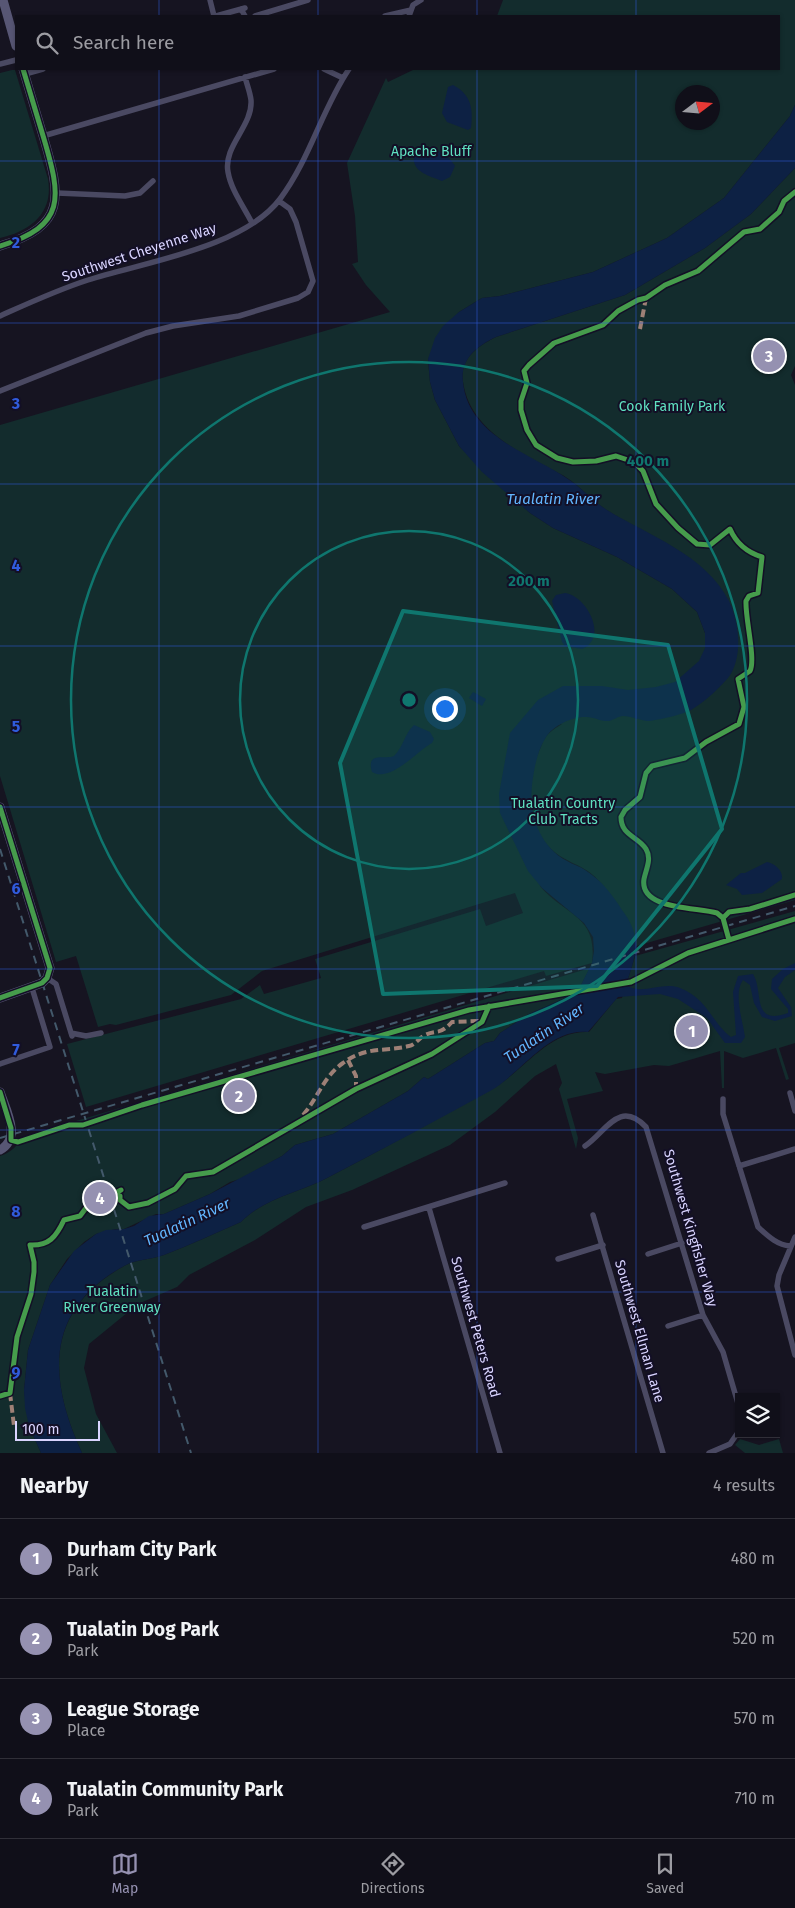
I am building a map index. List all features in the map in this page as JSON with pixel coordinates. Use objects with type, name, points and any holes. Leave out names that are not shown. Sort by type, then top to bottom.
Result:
[{"type":"main road","points":[[3,0],[15,42]]},
{"type":"main road","points":[[0,246],[25,238],[43,225],[53,210],[57,193],[56,178],[24,71]]},
{"type":"main road","points":[[0,807],[50,968],[48,978],[32,988],[0,998]]},
{"type":"main road","points":[[0,1092],[12,1134],[9,1144],[0,1150]]},
{"type":"street","points":[[210,0],[215,15]]},
{"type":"street","points":[[257,15],[308,0]]},
{"type":"street","points":[[393,15],[410,13],[413,5],[421,0]]},
{"type":"street","points":[[219,15],[243,9],[245,15]]},
{"type":"street","points":[[0,64],[15,60]]},
{"type":"street","points":[[43,136],[270,70]]},
{"type":"street","points":[[326,70],[343,78]]},
{"type":"street","name":"Southwest Cheyenne Way","points":[[0,316],[87,280],[215,242],[252,224],[279,200],[293,179],[348,70]]},
{"type":"street","points":[[245,77],[251,101],[248,117],[229,157],[227,170],[252,224]]},
{"type":"street","points":[[57,193],[124,196],[140,193],[153,181]]},
{"type":"street","points":[[0,390],[146,333],[173,326],[239,316],[298,298],[308,292],[313,281],[296,222],[290,209],[279,200]]},
{"type":"street","points":[[48,978],[56,984],[71,1035],[86,1036],[101,1033]]},
{"type":"street","points":[[0,1064],[50,1047],[32,988]]},
{"type":"street","points":[[790,1093],[795,1111]]},
{"type":"street","points":[[723,1099],[723,1114],[758,1227],[769,1237],[783,1245],[790,1246]]},
{"type":"street","name":"Southwest Kingfisher Way","points":[[585,1146],[600,1135],[612,1120],[620,1117],[635,1118],[646,1127],[703,1315],[722,1352],[735,1394]]},
{"type":"street","points":[[739,1166],[795,1149]]},
{"type":"street","points":[[364,1227],[505,1184]]},
{"type":"street","name":"Southwest Peters Road","points":[[429,1208],[500,1453]]},
{"type":"street","name":"Southwest Ellman Lane","points":[[593,1215],[662,1453]]},
{"type":"street","points":[[795,1237],[790,1246],[777,1286],[793,1341],[795,1355]]},
{"type":"street","points":[[648,1254],[682,1243]]},
{"type":"street","points":[[558,1259],[603,1245]]},
{"type":"street","points":[[668,1326],[703,1315]]},
{"type":"street","points":[[710,1453],[730,1444],[735,1437]]},
{"type":"highlighted area","points":[[403,611],[668,645],[722,829],[597,986],[383,994],[340,763]]},
{"type":"green space","points":[[503,0],[795,0],[795,105],[790,116],[724,198],[667,238],[593,272],[500,296],[482,298],[459,312],[428,359],[430,382],[435,400],[459,446],[530,513],[553,528],[617,557],[672,589],[697,612],[705,633],[705,648],[738,640],[731,609],[717,584],[710,576],[667,543],[605,509],[567,478],[504,442],[482,422],[473,410],[467,397],[463,374],[464,367],[471,354],[496,337],[625,295],[705,248],[751,214],[795,168],[795,366],[791,375],[795,385],[795,900],[633,947],[603,886],[593,875],[560,856],[548,846],[540,835],[534,822],[530,794],[529,803],[540,886],[585,925],[593,947],[592,963],[546,976],[544,971],[86,1107],[67,1044],[241,999],[260,985],[264,994],[321,978],[315,959],[480,909],[486,926],[523,913],[515,893],[262,971],[231,995],[116,1025],[110,1024],[98,1027],[76,956],[56,962],[0,776],[0,425],[390,312],[366,285],[352,264],[358,262],[355,216],[347,163],[386,78],[388,82],[413,70],[780,70],[780,15],[497,15]],"holes":[[[562,724],[548,734],[542,743],[549,727]]]},
{"type":"green space","points":[[15,70],[48,179],[49,191],[47,202],[38,219],[21,231],[0,238],[0,73]]},
{"type":"green space","name":"Tualatin River Greenway","points":[[795,911],[795,1043],[779,1048],[789,1079],[786,1080],[776,1048],[743,1058],[724,1051],[724,1088],[722,1088],[720,1051],[669,1066],[654,1065],[605,1074],[595,1072],[603,1091],[567,1099],[578,1138],[576,1149],[559,1089],[562,1083],[556,1064],[535,1076],[495,1112],[450,1145],[352,1190],[306,1207],[255,1240],[189,1275],[177,1287],[138,1304],[89,1344],[84,1368],[96,1414],[117,1453],[82,1453],[63,1399],[59,1373],[60,1349],[67,1325],[79,1304],[98,1284],[124,1266],[159,1257],[193,1243],[241,1222],[250,1214],[272,1201],[329,1177],[502,1083],[536,1054],[560,1038],[574,1033],[589,1032],[616,999],[622,998],[635,956]]},
{"type":"green space","points":[[590,968],[579,989],[570,996],[529,1014],[500,1033],[494,1041],[485,1043],[428,1079],[424,1077],[408,1091],[333,1134],[295,1145],[282,1156],[240,1179],[164,1214],[156,1214],[124,1229],[96,1234],[84,1242],[67,1259],[50,1285],[28,1350],[24,1390],[29,1426],[41,1453],[0,1453],[0,1156],[13,1149],[22,1137]]},
{"type":"green space","points":[[740,1439],[759,1445],[779,1439],[783,1453],[745,1453],[735,1445]]},
{"type":"water","points":[[453,85],[464,93],[470,103],[472,121],[471,128],[468,130],[447,122],[442,113],[448,87]]},
{"type":"water","name":"Tualatin River","points":[[795,105],[795,168],[751,214],[705,248],[625,295],[496,337],[471,354],[464,367],[463,374],[467,401],[476,416],[488,430],[519,451],[568,479],[607,510],[658,538],[691,559],[719,585],[729,601],[736,620],[738,651],[733,670],[715,691],[691,710],[670,717],[647,721],[623,716],[609,721],[580,717],[563,723],[549,733],[538,754],[531,796],[534,818],[543,838],[557,855],[591,874],[601,883],[628,918],[634,932],[636,946],[626,985],[638,989],[666,986],[680,988],[697,998],[731,1037],[736,1035],[733,992],[738,976],[753,974],[764,1011],[768,1015],[776,1016],[788,1013],[788,1009],[771,989],[772,979],[783,969],[795,963],[795,970],[785,977],[778,988],[791,1007],[792,1016],[775,1021],[762,1017],[754,1003],[750,985],[743,980],[740,986],[739,1000],[745,1037],[741,1043],[725,1043],[707,1018],[678,999],[660,994],[618,997],[588,1032],[560,1037],[548,1044],[502,1083],[470,1102],[329,1177],[272,1201],[250,1214],[241,1222],[164,1255],[124,1266],[98,1284],[79,1303],[67,1325],[60,1348],[59,1373],[63,1399],[82,1453],[41,1453],[29,1426],[25,1408],[24,1390],[28,1350],[50,1285],[74,1251],[96,1234],[106,1230],[124,1229],[134,1226],[149,1216],[164,1214],[210,1194],[282,1156],[295,1145],[333,1134],[408,1091],[424,1077],[428,1079],[485,1043],[494,1041],[500,1033],[529,1014],[570,996],[579,989],[592,963],[594,951],[593,937],[584,923],[542,888],[528,871],[500,813],[499,794],[510,733],[538,700],[563,686],[602,686],[628,690],[656,687],[675,682],[699,661],[705,648],[705,633],[697,612],[672,589],[617,557],[553,528],[530,513],[482,472],[459,446],[435,400],[430,382],[428,359],[435,338],[443,326],[459,312],[482,298],[500,296],[593,272],[667,238],[724,198],[790,116]]},
{"type":"water","points":[[426,149],[439,151],[452,162],[455,166],[450,177],[442,181],[426,175],[418,169],[415,165],[414,154]]},
{"type":"water","points":[[565,593],[581,601],[592,618],[594,636],[590,644],[582,649],[565,646],[562,642],[552,601],[556,595]]},
{"type":"water","points":[[473,692],[486,699],[482,706],[469,698]]},
{"type":"water","points":[[414,725],[430,732],[434,739],[432,743],[395,770],[379,774],[372,772],[372,761],[377,758],[394,756]]},
{"type":"water","points":[[767,862],[778,868],[782,879],[762,893],[742,895],[737,889],[726,885],[741,873],[745,873]]},
{"type":"pier","points":[[630,980],[629,985],[565,995],[574,989]]},
{"type":"railway","points":[[0,849],[191,1453]]},
{"type":"railway","points":[[0,1138],[795,906]]},
{"type":"marked path","points":[[640,329],[646,298]]},
{"type":"marked path","points":[[303,1115],[330,1075],[351,1058],[375,1050],[411,1045],[429,1033],[441,1031],[452,1022],[480,1021]]},
{"type":"marked path","points":[[348,1060],[356,1076],[356,1089]]},
{"type":"marked path","points":[[10,1393],[14,1426]]},
{"type":"cycle path","points":[[0,246],[22,238],[38,229],[48,219],[54,207],[54,177],[50,159],[23,70]]},
{"type":"cycle path","points":[[729,940],[723,918],[717,913],[671,905],[650,897],[645,889],[644,879],[648,864],[648,853],[643,845],[627,832],[621,817],[625,810],[640,797],[646,773],[652,766],[685,758],[706,742],[739,724],[744,707],[738,679],[750,671],[752,665],[746,601],[749,596],[758,593],[762,557],[742,546],[735,539],[730,529],[710,545],[697,544],[678,528],[656,504],[643,471],[634,462],[616,456],[596,461],[573,462],[557,458],[536,445],[527,430],[521,410],[521,401],[527,383],[524,371],[554,343],[603,325],[618,311],[638,300],[646,298],[665,285],[698,271],[744,232],[760,229],[779,212],[784,201],[795,192]]},
{"type":"cycle path","points":[[0,807],[50,968],[47,978],[42,983],[0,998]]},
{"type":"cycle path","points":[[723,918],[729,912],[750,909],[795,895]]},
{"type":"cycle path","points":[[0,1092],[11,1128],[11,1140],[18,1142],[69,1125],[83,1125],[142,1105],[469,1010],[631,982],[688,953],[795,919]]},
{"type":"cycle path","points":[[120,1196],[120,1200],[129,1207],[148,1203],[175,1189],[186,1176],[213,1172],[356,1089],[432,1054],[482,1022],[489,1006]]},
{"type":"cycle path","points":[[0,1396],[10,1393],[17,1337],[31,1294],[34,1262],[30,1245],[47,1242],[55,1236],[64,1220],[80,1216],[86,1208],[121,1190]]},
{"type":"place","name":"League Storage","points":[[769,356]]},
{"type":"place","name":"Durham City Park","points":[[692,1031]]},
{"type":"place","name":"Tualatin Dog Park","points":[[239,1096]]},
{"type":"place","name":"Tualatin Community Park","points":[[100,1198]]},
{"type":"park label","name":"Apache Bluff","points":[[431,151]]},
{"type":"park label","name":"Cook Family Park","points":[[672,406]]},
{"type":"park label","name":"Tualatin Country Club Tracts","points":[[563,812]]}]
